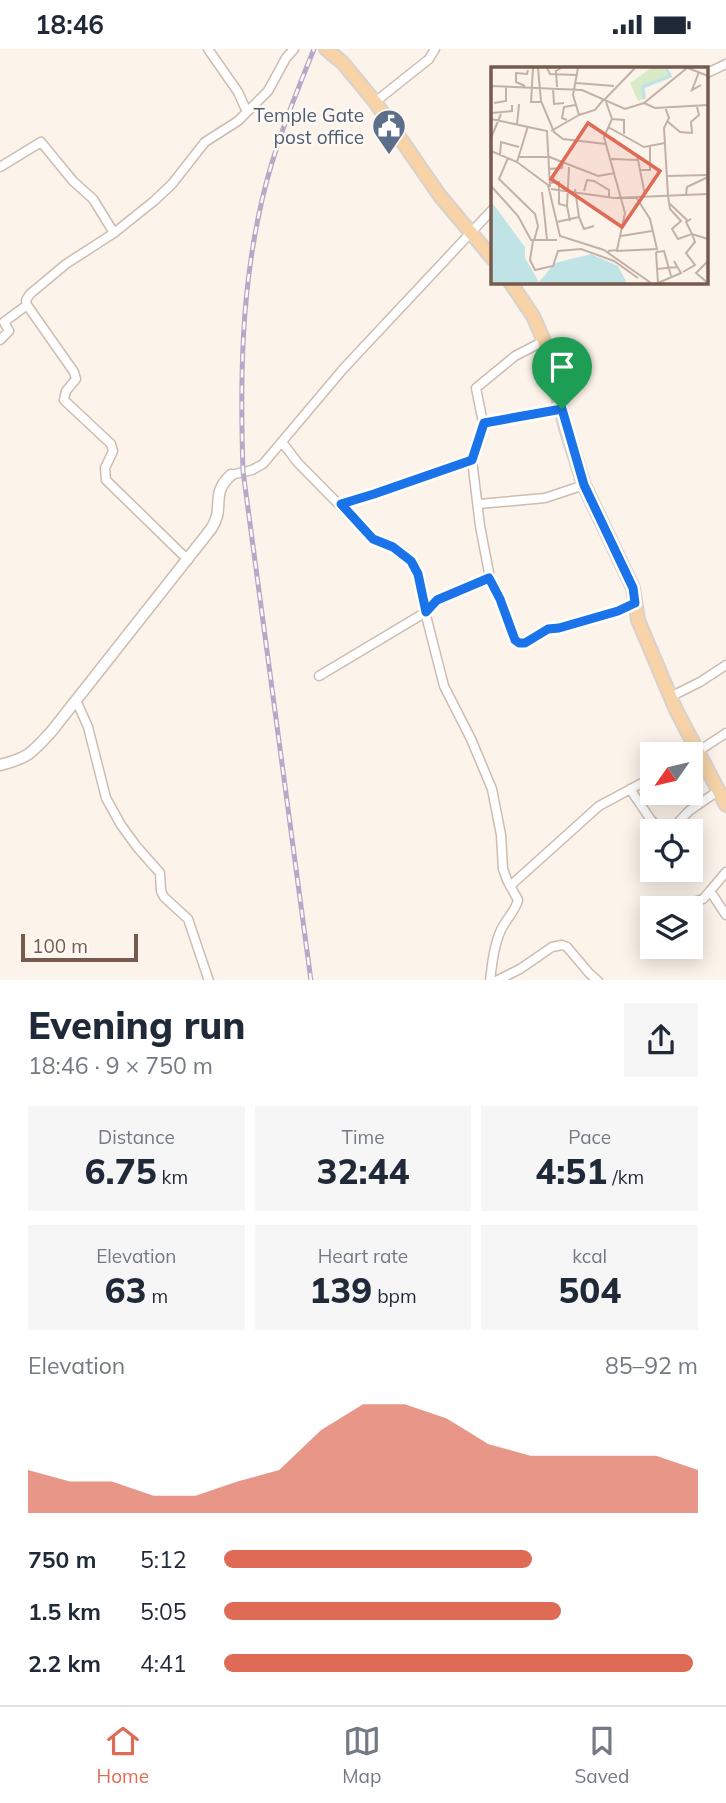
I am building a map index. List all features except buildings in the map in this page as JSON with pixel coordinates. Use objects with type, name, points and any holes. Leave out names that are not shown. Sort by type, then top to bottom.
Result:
[{"type":"main road","points":[[330,50],[375,102],[440,196],[491,258]]},
{"type":"main road","points":[[511,283],[533,316],[544,341],[584,485],[633,588],[638,620],[647,643],[669,679],[670,697],[689,742]]},
{"type":"main road","points":[[704,770],[726,805]]},
{"type":"street","points":[[208,49],[239,92],[247,113]]},
{"type":"street","points":[[188,560],[106,480],[105,468],[113,451],[111,444],[64,400],[64,395],[76,376],[26,300],[66,264],[114,233],[172,184],[205,142],[247,113],[268,91],[294,49]]},
{"type":"street","points":[[375,102],[429,59],[435,49]]},
{"type":"street","points":[[708,73],[726,64]]},
{"type":"street","points":[[0,167],[41,142],[73,181],[93,199],[114,233]]},
{"type":"street","points":[[0,765],[17,762],[33,752],[188,560],[215,524],[219,510],[218,491],[231,475],[257,468],[344,367],[491,211]]},
{"type":"street","points":[[0,340],[9,331],[4,322],[27,305]]},
{"type":"street","points":[[544,341],[515,356],[476,388],[484,423],[472,460],[489,578],[515,640],[519,643],[525,643],[548,629],[618,611],[635,603]]},
{"type":"street","points":[[484,423],[562,409]]},
{"type":"street","points":[[282,442],[298,463],[373,539],[393,547],[411,561],[418,574],[444,686],[492,789],[501,835],[503,869],[518,899],[501,929],[490,980]]},
{"type":"street","points":[[341,504],[472,460]]},
{"type":"street","points":[[479,504],[545,498],[584,485]]},
{"type":"street","points":[[319,676],[426,612],[437,600],[489,578]]},
{"type":"street","points":[[670,697],[726,665]]},
{"type":"street","points":[[76,699],[88,727],[106,798],[136,847],[160,873],[164,897],[188,919],[209,980]]},
{"type":"street","points":[[704,748],[726,733]]},
{"type":"street","points":[[510,886],[598,806],[640,784]]},
{"type":"street","points":[[630,789],[650,819]]},
{"type":"street","points":[[681,819],[718,791]]},
{"type":"street","points":[[703,899],[726,872]]},
{"type":"street","points":[[710,891],[726,915]]},
{"type":"street","points":[[498,980],[552,947],[562,944],[597,980]]},
{"type":"railway","points":[[311,980],[243,471],[242,403],[246,301],[255,234],[278,142],[314,49]]},
{"type":"place","name":"Temple Gate post office","points":[[389,156]]},
{"type":"route","points":[[562,409],[584,485],[633,588],[635,603],[618,611],[548,629],[525,643],[515,640],[489,578],[437,600],[426,612],[418,574],[411,561],[393,547],[373,539],[341,504],[472,460],[484,423],[562,409]]}]
